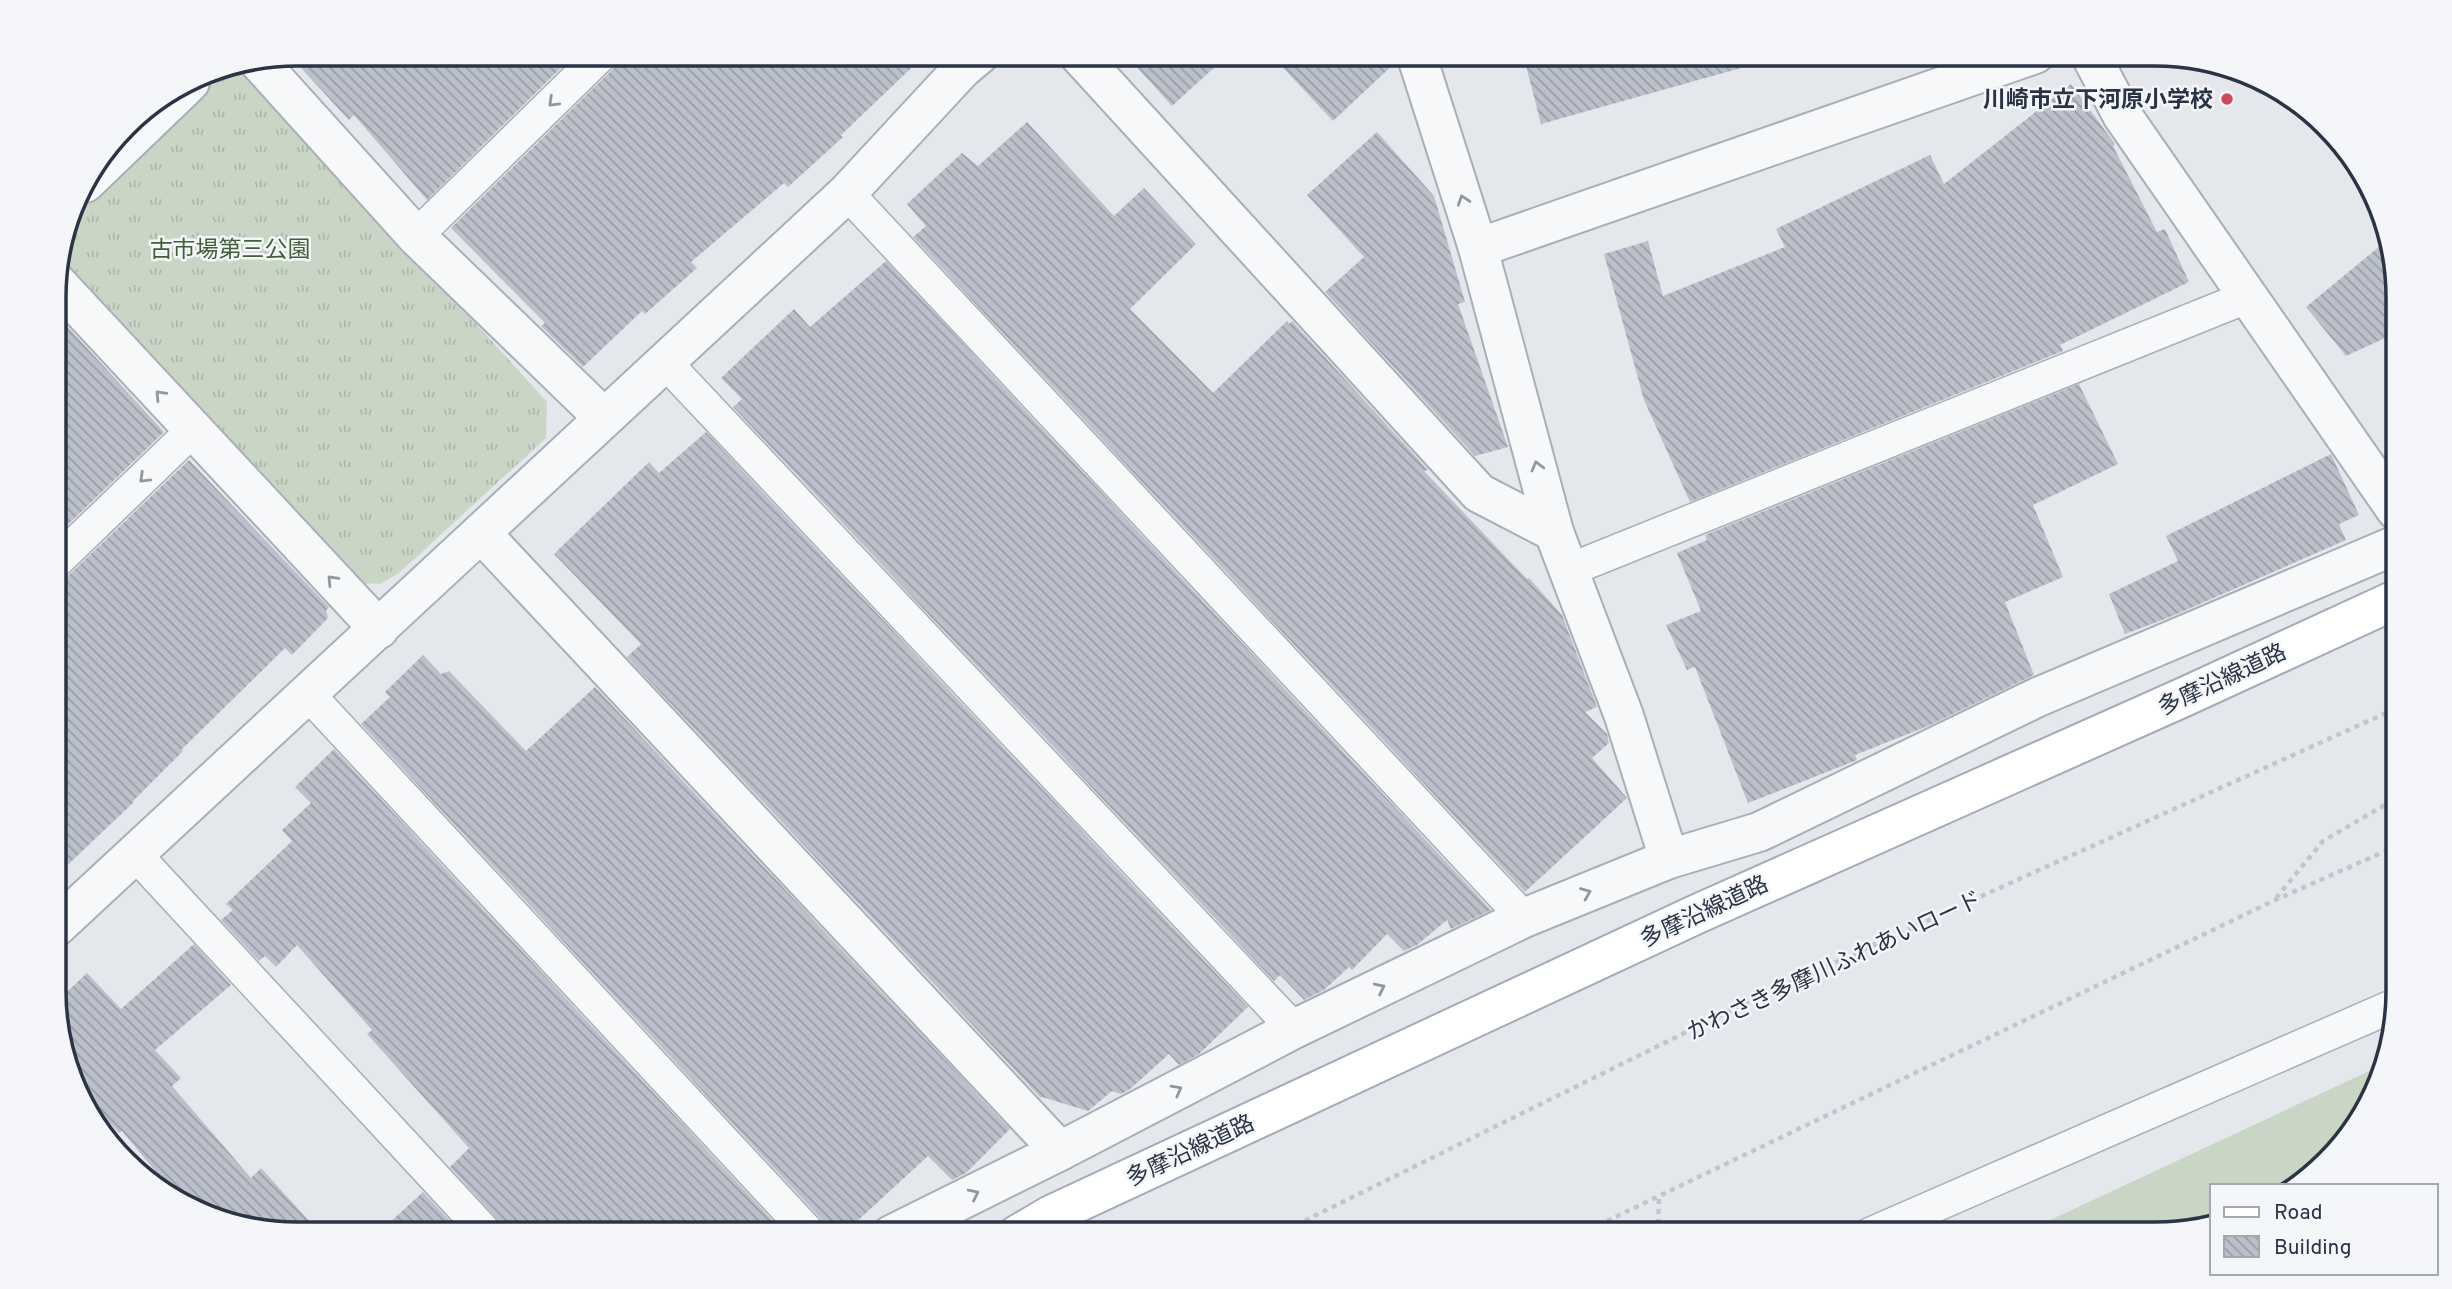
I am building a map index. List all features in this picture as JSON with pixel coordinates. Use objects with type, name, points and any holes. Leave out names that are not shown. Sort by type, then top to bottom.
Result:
[{"type":"main road","name":"多摩沿線道路","points":[[1039,1222],[1697,914],[2386,604]]},
{"type":"street","points":[[1420,66],[1478,248],[1554,532],[1625,716],[1669,859]]},
{"type":"street","points":[[1478,248],[2000,66]]},
{"type":"street","points":[[2096,66],[2122,115],[2386,496]]},
{"type":"street","points":[[66,918],[847,193],[965,67]]},
{"type":"street","points":[[1089,67],[1479,493],[1554,532]]},
{"type":"street","points":[[266,69],[416,236],[604,418]]},
{"type":"street","points":[[67,294],[379,629]]},
{"type":"street","points":[[482,534],[1060,1152]]},
{"type":"street","points":[[917,1222],[1060,1152],[1294,1029],[1524,918],[1669,859],[1759,832],[2038,697],[2386,549]]},
{"type":"lane","points":[[416,236],[589,67]]},
{"type":"lane","points":[[847,193],[1524,918]]},
{"type":"lane","points":[[1569,570],[2247,297]]},
{"type":"lane","points":[[665,362],[1294,1029]]},
{"type":"lane","points":[[67,552],[192,430]]},
{"type":"lane","points":[[308,694],[799,1222]]},
{"type":"lane","points":[[135,854],[476,1222]]},
{"type":"lane","points":[[1897,1222],[2385,1008]]},
{"type":"path","name":"かわさき多摩川ふれあいロード","points":[[1302,1222],[1739,1006],[2386,713]]},
{"type":"path","points":[[2273,901],[2323,841],[2386,804]]},
{"type":"path","points":[[1605,1222],[2273,901],[2386,851]]},
{"type":"path","points":[[1658,1222],[1659,1196]]},
{"type":"green space","name":"古市場第三公園","points":[[248,72],[547,402],[546,438],[399,573],[380,584],[361,583],[68,270],[74,238],[86,204],[205,86]]},
{"type":"green space","points":[[2371,1070],[2347,1120],[2307,1165],[2283,1184],[2210,1184],[2210,1215],[2199,1218],[2169,1222],[2046,1222]]},
{"type":"building","points":[[1282,66],[1391,66],[1333,121]]},
{"type":"building","points":[[1526,66],[1741,66],[1741,68],[1541,124]]},
{"type":"building","points":[[300,67],[562,67],[427,200],[354,115],[349,120]]},
{"type":"building","points":[[615,67],[913,67],[841,135],[843,137],[788,187],[784,183],[691,262],[697,268],[645,314],[642,311],[583,367],[541,326],[545,323],[451,228]]},
{"type":"building","points":[[1136,67],[1215,67],[1172,106]]},
{"type":"building","points":[[2071,84],[2115,144],[2113,146],[2157,232],[2165,229],[2189,282],[2060,345],[2063,351],[1690,502],[1644,400],[1604,254],[1648,241],[1663,296],[1785,247],[1776,229],[1930,155],[1944,184]]},
{"type":"building","points":[[1027,122],[1114,216],[1144,188],[1196,244],[1130,309],[1213,393],[1287,321],[1289,324],[1292,321],[1428,470],[1424,471],[1562,615],[1597,707],[1585,712],[1607,734],[1609,743],[1592,758],[1627,798],[1525,892],[913,237],[926,226],[907,204],[962,153],[978,166]]},
{"type":"building","points":[[1377,132],[1434,196],[1465,302],[1458,304],[1508,447],[1475,456],[1325,292],[1364,257],[1307,195]]},
{"type":"building","points":[[2380,246],[2384,268],[2386,338],[2346,356],[2306,307]]},
{"type":"building","points":[[886,261],[1491,910],[1451,929],[1447,920],[1417,945],[1404,951],[1387,934],[1352,970],[1349,967],[1324,990],[1304,1000],[1280,975],[1274,981],[733,407],[742,399],[721,378],[794,309],[810,327]]},
{"type":"building","points":[[67,326],[164,432],[67,526]]},
{"type":"building","points":[[2079,384],[2118,464],[2033,505],[2063,577],[2005,602],[2034,675],[1928,726],[1855,755],[1857,760],[1748,803],[1695,667],[1687,670],[1666,625],[1701,611],[1677,553],[1707,540],[1705,535]]},
{"type":"building","points":[[706,432],[1248,1007],[1199,1054],[1179,1065],[1169,1054],[1129,1090],[1121,1094],[1112,1091],[1088,1111],[1041,1098],[627,657],[641,644],[554,554],[649,462],[659,473]]},
{"type":"building","points":[[2331,454],[2359,515],[2339,524],[2346,540],[2125,634],[2109,594],[2178,561],[2166,536]]},
{"type":"building","points":[[189,460],[329,607],[326,611],[328,618],[292,655],[285,648],[181,750],[183,751],[134,802],[66,866],[67,577]]},
{"type":"building","points":[[423,655],[441,674],[449,671],[526,751],[595,687],[1010,1129],[966,1173],[952,1180],[928,1156],[856,1222],[824,1222],[361,724],[390,697],[385,692]]},
{"type":"building","points":[[334,749],[774,1222],[500,1222],[450,1167],[469,1148],[367,1034],[372,1030],[297,945],[276,967],[265,956],[259,961],[221,920],[233,910],[226,904],[292,841],[282,830],[311,803],[295,787]]},
{"type":"building","points":[[194,944],[231,985],[155,1050],[181,1078],[172,1086],[251,1178],[261,1168],[310,1222],[268,1221],[223,1210],[195,1199],[160,1177],[122,1131],[119,1133],[100,1112],[84,1080],[74,1051],[66,993],[87,973],[121,1009]]},
{"type":"building","points":[[423,1192],[451,1222],[390,1222]]},
{"type":"place","name":"川崎市立下河原小学校","points":[[2227,99]]}]
